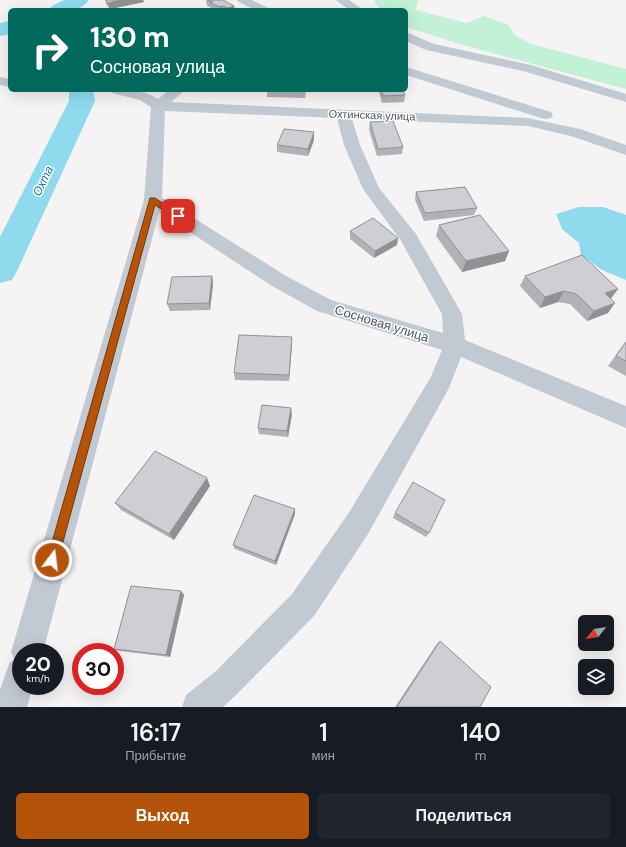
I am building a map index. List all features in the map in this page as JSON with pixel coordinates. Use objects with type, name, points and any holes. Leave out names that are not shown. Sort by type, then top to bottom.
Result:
[{"type":"street","points":[[243,0],[260,8]]},
{"type":"street","points":[[342,0],[355,8]]},
{"type":"street","points":[[408,37],[430,47],[526,68],[626,98]]},
{"type":"street","points":[[408,72],[626,141]]},
{"type":"street","name":"Охтинская улица","points":[[125,92],[145,97],[158,106],[528,122],[575,132],[626,150]]},
{"type":"street","points":[[30,643],[153,200],[158,106],[176,92]]},
{"type":"street","points":[[198,707],[227,682],[303,605],[358,524],[440,381],[455,345],[452,314],[409,238],[371,189],[352,145],[343,114]]},
{"type":"street","name":"Сосновая улица","points":[[153,200],[279,281],[324,306],[455,345],[626,417]]},
{"type":"street","points":[[12,707],[15,695]]},
{"type":"green space","points":[[375,0],[418,0],[416,10],[467,23],[484,16],[508,25],[515,35],[531,44],[626,69],[626,89],[463,45],[408,28],[408,8],[380,8],[375,3]]},
{"type":"water","points":[[579,207],[603,207],[626,215],[626,280],[602,270],[581,255],[579,243],[562,229],[556,214]]},
{"type":"building","points":[[106,0],[121,0],[108,3]]},
{"type":"building","points":[[208,0],[223,0],[234,6],[228,8],[222,6],[220,7],[210,3],[213,2]]},
{"type":"building","points":[[382,92],[404,92],[405,95],[383,96]]},
{"type":"building","points":[[393,121],[403,147],[378,149],[370,122]]},
{"type":"building","points":[[284,129],[314,132],[308,149],[277,145]]},
{"type":"building","points":[[465,187],[477,208],[425,213],[416,192]]},
{"type":"building","points":[[480,215],[509,251],[466,261],[439,225]]},
{"type":"building","points":[[373,218],[398,238],[375,251],[350,231]]},
{"type":"building","points":[[582,255],[618,289],[605,293],[615,303],[594,311],[576,294],[564,291],[545,297],[525,276]]},
{"type":"building","points":[[212,276],[209,303],[167,304],[172,277]]},
{"type":"building","points":[[239,335],[292,337],[289,375],[234,373]]},
{"type":"building","points":[[626,342],[626,361],[616,356]]},
{"type":"building","points":[[262,405],[291,408],[287,431],[258,428]]},
{"type":"building","points":[[155,451],[207,478],[169,534],[115,503]]},
{"type":"building","points":[[413,482],[445,500],[429,533],[395,513]]},
{"type":"building","points":[[254,495],[295,509],[275,561],[233,545]]},
{"type":"building","points":[[131,586],[181,591],[166,655],[124,650],[124,643],[116,643]]},
{"type":"building","points":[[440,641],[491,687],[480,707],[397,707]]},
{"type":"waterway","name":"Охта","points":[[63,8],[79,0]]},
{"type":"waterway","name":"Охта","points":[[0,30],[8,28]]},
{"type":"waterway","name":"Охта","points":[[0,271],[82,101],[81,92]]},
{"type":"route","points":[[52,560],[153,200],[178,216]]}]
